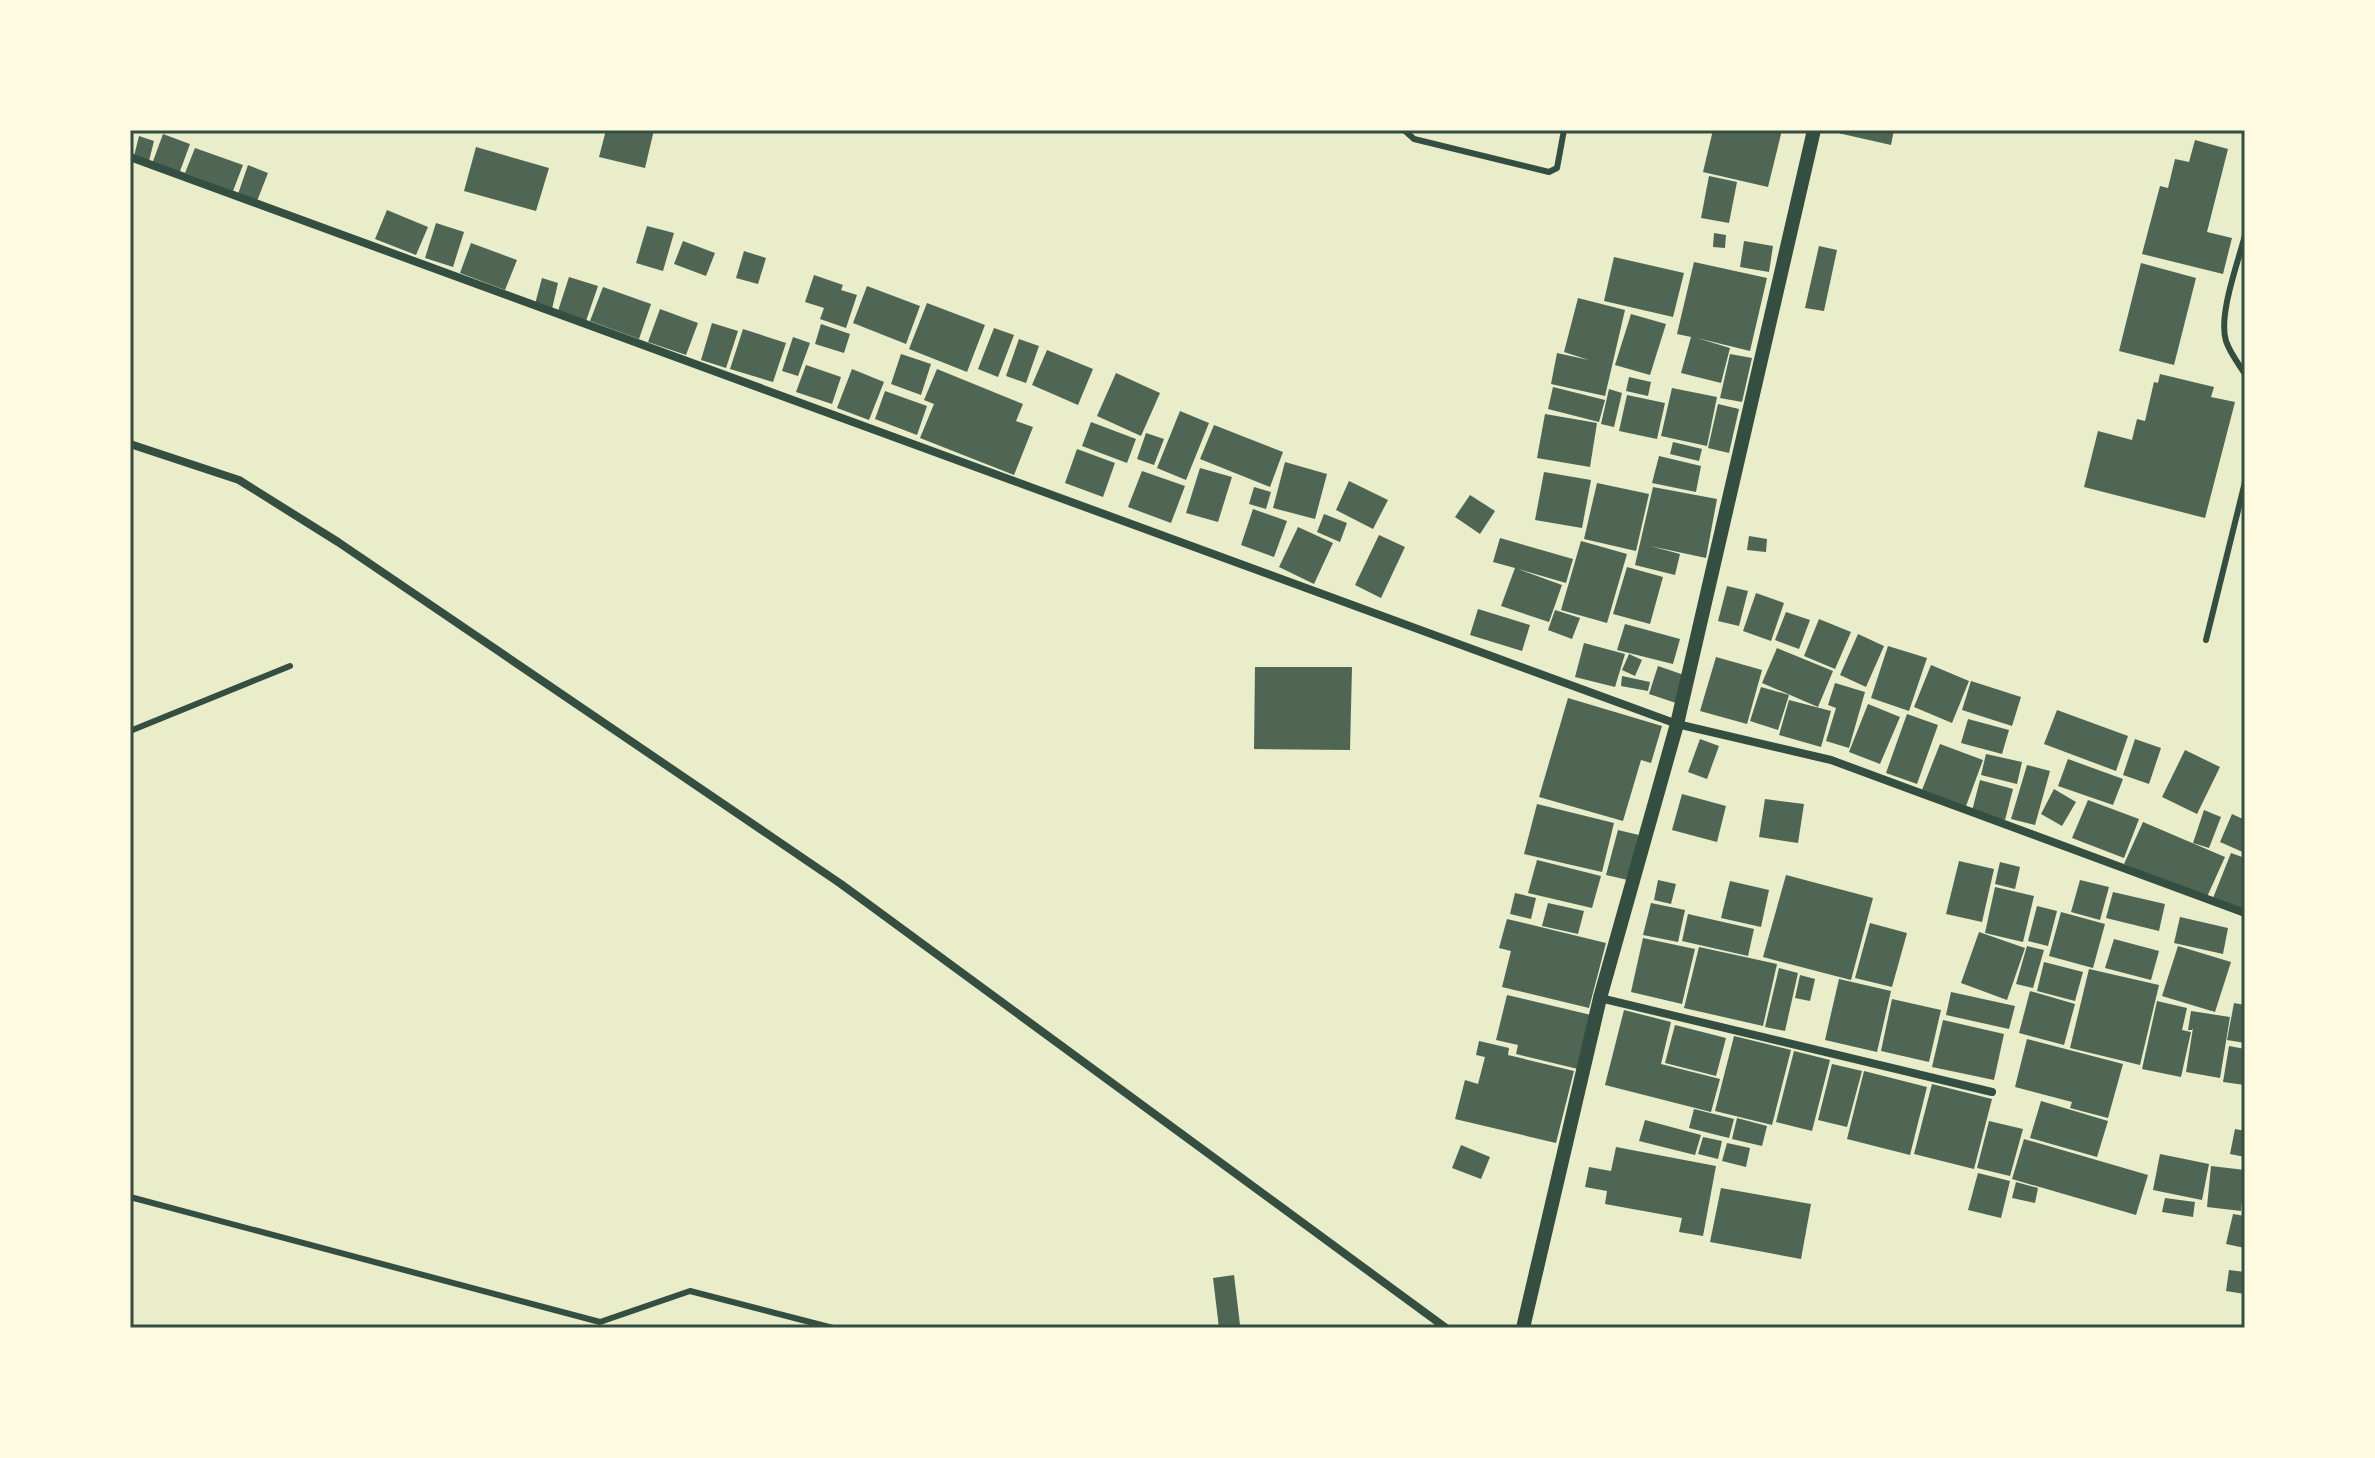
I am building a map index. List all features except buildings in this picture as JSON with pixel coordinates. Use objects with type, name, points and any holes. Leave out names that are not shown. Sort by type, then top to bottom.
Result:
[{"type":"street","points":[[1523,1328],[1600,998],[1677,724],[1814,130]]},
{"type":"street","points":[[130,157],[1677,724],[1831,760],[2245,913]]},
{"type":"street","points":[[130,444],[239,480],[338,542],[841,884],[1446,1328]]},
{"type":"street","points":[[1600,998],[1992,1092]]},
{"type":"lane","points":[[1404,130],[1414,139],[1549,172],[1557,168],[1564,130]]},
{"type":"lane","points":[[2245,235],[2224,321],[2229,350],[2245,374]]},
{"type":"lane","points":[[2206,640],[2245,482]]},
{"type":"lane","points":[[130,731],[290,666]]},
{"type":"lane","points":[[130,1197],[600,1322],[690,1291],[833,1328]]}]
